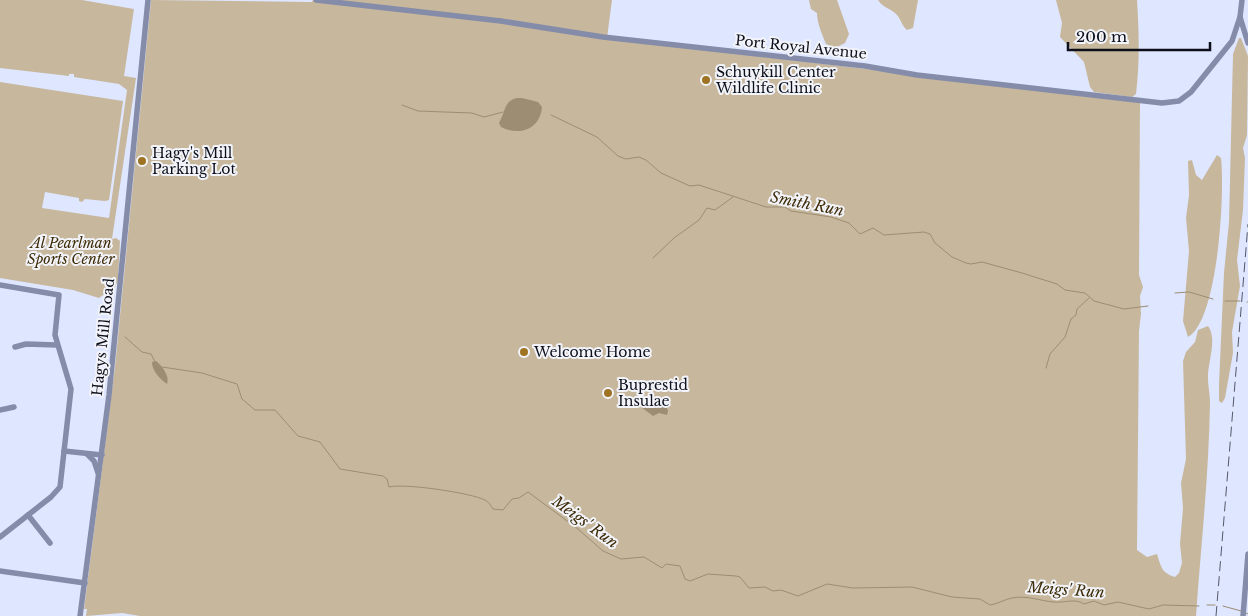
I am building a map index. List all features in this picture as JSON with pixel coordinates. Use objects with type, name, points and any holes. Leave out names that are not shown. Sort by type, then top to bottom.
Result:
[{"type":"street","name":"Hagys Mill Road","points":[[80,616],[102,455],[148,0]]},
{"type":"street","name":"Port Royal Avenue","points":[[316,0],[865,66],[917,75],[1167,103],[1184,98],[1199,83],[1232,41],[1240,17]]},
{"type":"street","points":[[1242,0],[1240,17],[1248,43]]},
{"type":"street","points":[[0,285],[59,295],[55,332],[57,345],[71,389],[58,490],[0,537]]},
{"type":"street","points":[[15,347],[26,344],[57,345]]},
{"type":"street","points":[[0,410],[14,407]]},
{"type":"street","points":[[64,451],[102,455]]},
{"type":"street","points":[[87,454],[94,461],[99,477]]},
{"type":"street","points":[[28,516],[50,543]]},
{"type":"street","points":[[1244,616],[1248,554]]},
{"type":"street","points":[[0,571],[85,583]]},
{"type":"green space","name":"Al Pearlman Sports Center","points":[[0,0],[82,0],[134,9],[124,76],[136,78],[112,239],[116,238],[120,241],[118,280],[112,295],[103,295],[99,298],[73,290],[0,278],[0,82],[123,101],[109,200],[85,199],[82,202],[79,201],[79,198],[45,192],[42,208],[109,218],[127,90],[119,84],[74,77],[74,74],[69,74],[69,76],[0,68]]},
{"type":"green space","points":[[151,0],[312,2],[313,0],[612,0],[607,38],[1140,102],[1139,275],[1143,287],[1140,296],[1141,314],[1139,331],[1137,550],[1147,557],[1157,554],[1161,566],[1167,574],[1175,577],[1179,573],[1182,563],[1180,544],[1183,508],[1181,483],[1186,459],[1183,361],[1186,352],[1195,342],[1198,330],[1208,326],[1212,338],[1208,373],[1209,429],[1196,616],[140,616],[122,613],[86,616],[87,609],[84,609],[115,367]]},
{"type":"green space","points":[[809,0],[837,0],[849,34],[845,43],[835,48],[826,44],[817,13],[811,9]]},
{"type":"green space","points":[[878,0],[918,0],[913,28],[907,30],[897,15]]},
{"type":"green space","points":[[1056,0],[1137,0],[1139,47],[1136,94],[1132,97],[1094,92],[1090,87],[1084,62],[1060,37],[1062,23]]},
{"type":"green space","points":[[1239,38],[1241,38],[1248,56],[1247,135],[1243,148],[1245,158],[1243,210],[1237,260],[1240,286],[1232,332],[1233,353],[1225,398],[1222,403],[1219,401],[1219,384],[1224,273],[1229,222],[1233,54]]},
{"type":"green space","points":[[1217,155],[1221,158],[1222,198],[1213,283],[1198,326],[1188,337],[1183,321],[1189,251],[1186,218],[1189,195],[1188,161],[1192,160],[1196,175],[1202,180]]},
{"type":"shaded area","points":[[516,98],[538,102],[542,107],[537,121],[533,126],[521,131],[508,130],[501,127],[499,123],[506,106]]},
{"type":"shaded area","points":[[156,361],[163,368],[168,381],[167,384],[153,369],[152,362]]},
{"type":"shaded area","points":[[634,397],[640,400],[656,398],[664,401],[668,411],[667,415],[659,413],[653,416],[633,401]]},
{"type":"waterway","name":"Smith Run","points":[[402,105],[418,111],[472,113],[484,117],[503,112]]},
{"type":"waterway","name":"Smith Run","points":[[551,115],[597,137],[618,156],[626,159],[639,157],[646,160],[661,173],[690,186],[699,185],[766,207],[785,207],[791,211],[831,217],[849,223],[860,234],[873,228],[884,235],[924,232],[930,234],[935,243],[952,257],[966,263],[982,262],[1022,273],[1057,284],[1065,290],[1085,293],[1094,301],[1124,309],[1148,306]]},
{"type":"waterway","points":[[653,258],[674,238],[699,220],[707,208],[715,210],[733,197]]},
{"type":"waterway","name":"Smith Run","points":[[1175,293],[1189,292],[1213,299]]},
{"type":"waterway","points":[[1046,368],[1050,354],[1065,337],[1071,319],[1076,315],[1077,309],[1089,298]]},
{"type":"waterway","name":"Smith Run","points":[[1225,301],[1240,301]]},
{"type":"waterway","name":"Meigs' Run","points":[[125,337],[142,352],[151,354],[155,362]]},
{"type":"waterway","name":"Meigs' Run","points":[[162,367],[202,373],[237,384],[242,399],[255,410],[275,410],[298,436],[320,442],[340,469],[383,476],[387,479],[389,487],[409,486],[478,497],[490,504],[493,509],[503,510],[512,499],[519,498],[528,492],[578,529],[603,551],[621,559],[644,557],[662,568],[666,564],[680,566],[685,579],[690,581],[708,574],[736,576],[740,577],[749,588],[765,587],[773,591],[781,590],[798,596],[827,584],[853,588],[912,587],[952,597],[980,599],[990,605],[1023,597],[1054,602],[1077,601],[1084,604],[1094,601],[1104,605],[1118,602],[1149,609],[1163,605],[1199,606]]},
{"type":"waterway","name":"Meigs' Run","points":[[1207,605],[1215,605]]},
{"type":"waterway","name":"Meigs' Run","points":[[1223,606],[1241,611]]},
{"type":"railway","points":[[1216,616],[1248,224]]},
{"type":"place","name":"Schuykill Center Wildlife Clinic","points":[[706,80]]},
{"type":"place","name":"Hagy's Mill Parking Lot","points":[[142,161]]},
{"type":"place","name":"Welcome Home","points":[[524,352]]},
{"type":"place","name":"Buprestid Insulae","points":[[608,393]]}]
